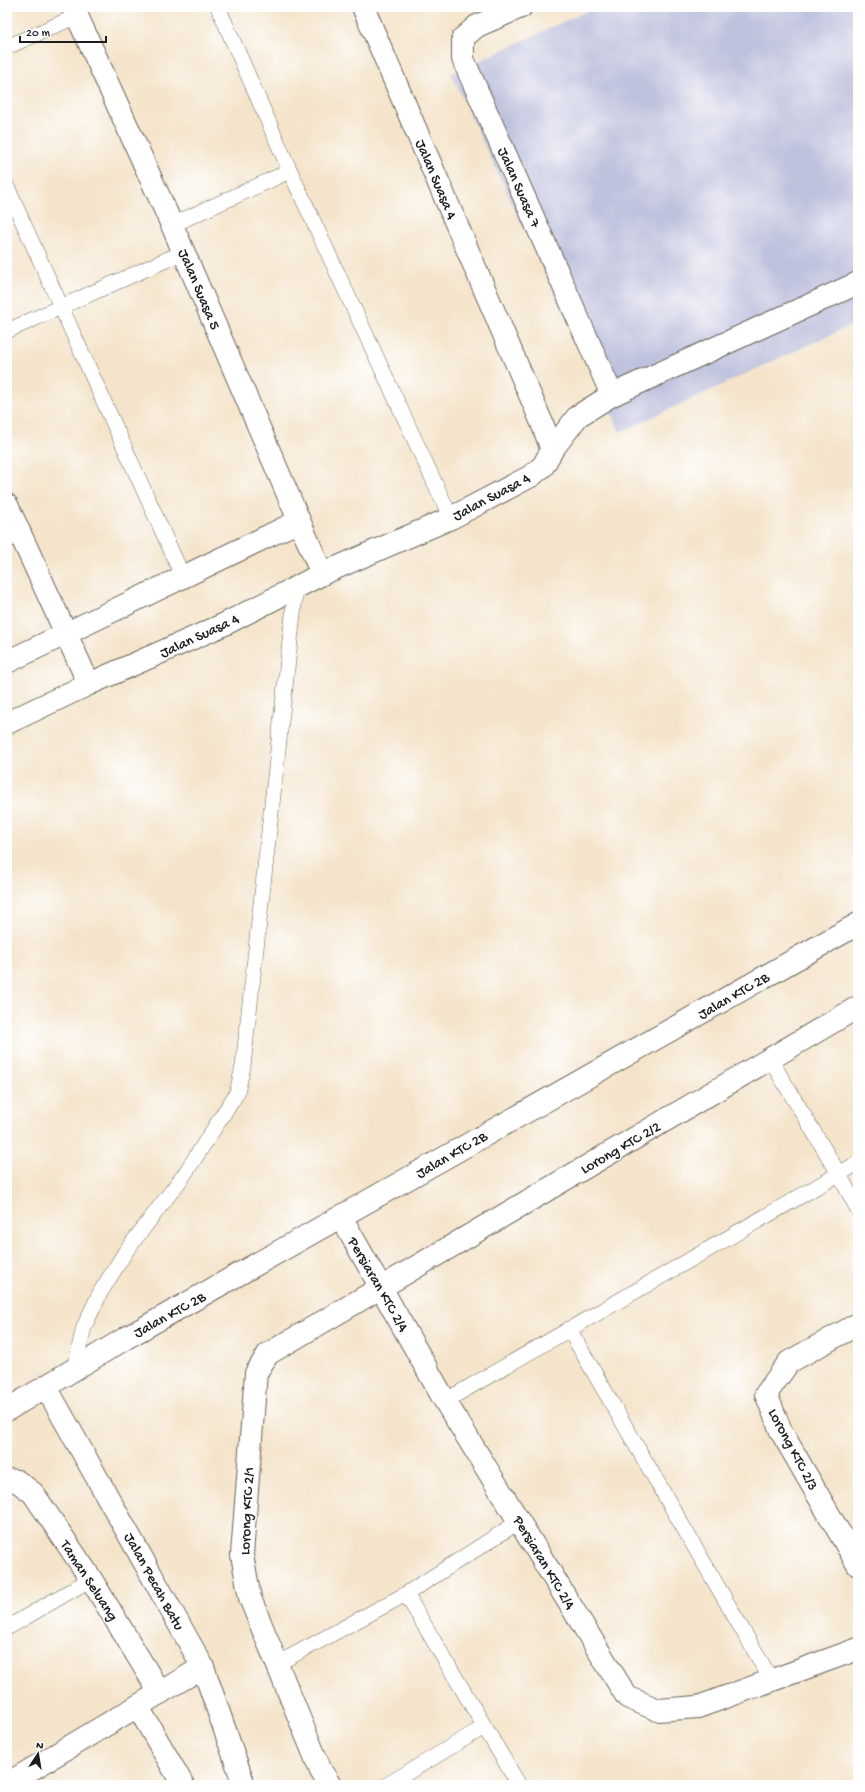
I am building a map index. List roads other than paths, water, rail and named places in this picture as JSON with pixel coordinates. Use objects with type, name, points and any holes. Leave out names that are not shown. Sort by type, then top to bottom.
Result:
[{"type":"street","name":"Jalan Suasa 4","points":[[7,723],[224,624],[322,574],[451,518],[531,476],[543,466],[552,450],[539,416],[364,7]]},
{"type":"street","name":"Jalan Suasa 7","points":[[521,7],[477,26],[463,38],[463,59],[612,396]]},
{"type":"street","name":"Jalan Suasa 5","points":[[75,12],[184,252],[322,574]]},
{"type":"street","points":[[552,450],[578,416],[612,396],[858,283]]},
{"type":"street","points":[[7,505],[90,684]]},
{"type":"street","points":[[7,662],[299,521]]},
{"type":"street","name":"Jalan KTC 2B","points":[[7,1410],[126,1338],[858,924]]},
{"type":"street","name":"Lorong KTC 2/2","points":[[381,1288],[858,1007]]},
{"type":"street","name":"Persiaran KTC 2/4","points":[[341,1217],[445,1401],[627,1697],[658,1710],[698,1707],[858,1650]]},
{"type":"street","name":"Lorong KTC 2/1","points":[[330,1785],[321,1771],[250,1598],[242,1555],[256,1373],[268,1354],[381,1288]]},
{"type":"street","name":"Lorong KTC 2/3","points":[[858,1324],[789,1362],[766,1394],[781,1431],[858,1565]]},
{"type":"street","name":"Jalan Pecah Batu","points":[[46,1387],[203,1667],[244,1785]]},
{"type":"street","name":"Taman Seluang","points":[[7,1480],[17,1481],[33,1493],[91,1579],[160,1693]]},
{"type":"street","points":[[10,1784],[203,1667]]},
{"type":"street","points":[[138,1707],[183,1785]]},
{"type":"lane","points":[[218,7],[290,170],[451,518]]},
{"type":"lane","points":[[7,47],[75,12]]},
{"type":"lane","points":[[172,225],[290,170]]},
{"type":"lane","points":[[7,187],[183,577]]},
{"type":"lane","points":[[7,331],[184,252]]},
{"type":"lane","points":[[74,1370],[84,1327],[100,1293],[126,1251],[184,1175],[237,1093],[243,1066],[296,587]]},
{"type":"lane","points":[[770,1059],[839,1174],[858,1210]]},
{"type":"lane","points":[[445,1401],[858,1163]]},
{"type":"lane","points":[[569,1329],[772,1681]]},
{"type":"lane","points":[[277,1664],[406,1594],[520,1521]]},
{"type":"lane","points":[[7,1628],[91,1579]]},
{"type":"lane","points":[[406,1594],[519,1785]]},
{"type":"lane","points":[[387,1785],[484,1727]]}]
